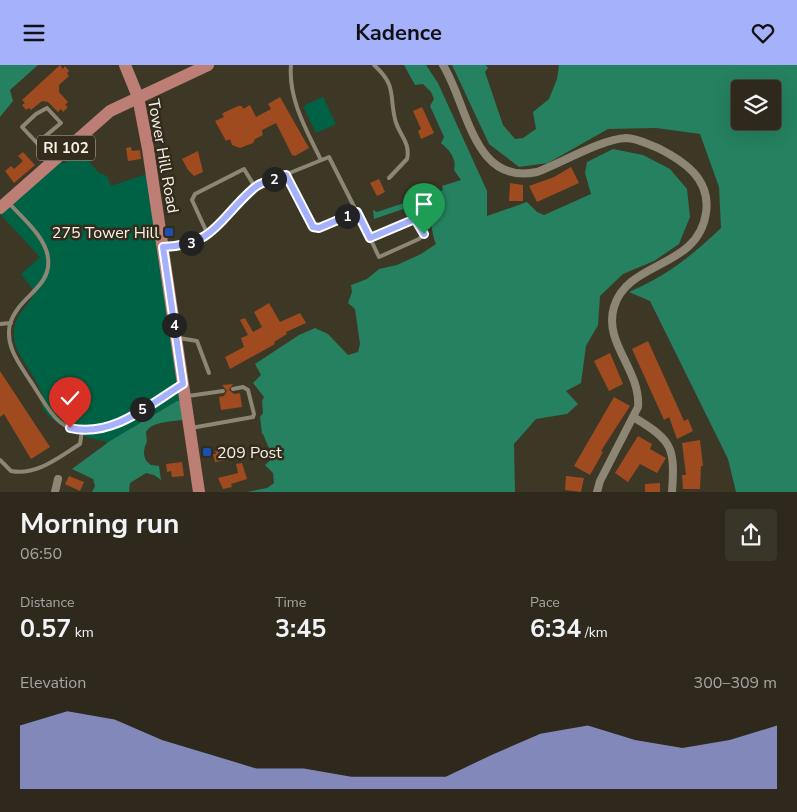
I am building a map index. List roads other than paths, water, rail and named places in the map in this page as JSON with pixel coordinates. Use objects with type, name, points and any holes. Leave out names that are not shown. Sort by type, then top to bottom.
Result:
[{"type":"main road","name":"Tower Hill Road","points":[[125,65],[138,97],[148,149],[199,492]]},
{"type":"main road","name":"RI 102","points":[[3,202],[110,111],[208,65]]},
{"type":"street","points":[[443,65],[482,152],[501,169],[524,175],[537,172],[612,141],[626,138],[640,140],[676,157],[690,168],[701,182],[706,197],[706,213],[700,232],[693,244],[682,253],[633,280],[621,293],[614,306],[612,321],[615,338],[636,381],[639,395],[635,418],[600,481],[598,492]]},
{"type":"street","points":[[635,418],[655,431],[668,444],[674,464],[672,492]]},
{"type":"street","points":[[55,492],[58,479]]},
{"type":"lane","points":[[291,65],[290,74],[302,122],[322,160]]},
{"type":"lane","points":[[374,65],[386,77],[391,88],[395,120],[407,144],[407,159],[389,178]]},
{"type":"lane","points":[[37,143],[61,123],[47,108],[36,114],[22,127],[37,143],[53,160]]},
{"type":"lane","points":[[163,247],[197,242],[222,223],[255,187],[329,157],[379,257],[420,239],[424,234],[415,219],[370,238]]},
{"type":"lane","points":[[208,235],[192,200],[195,194],[244,169],[255,187]]},
{"type":"lane","points":[[286,175],[313,227],[319,228],[357,212]]},
{"type":"lane","points":[[3,202],[44,243],[48,257],[48,273],[43,284],[21,302],[10,323],[9,333],[12,353],[52,414],[61,423],[82,431],[111,427],[184,390],[223,391]]},
{"type":"lane","points":[[0,324],[10,323]]},
{"type":"lane","points":[[176,338],[198,341],[209,373]]},
{"type":"lane","points":[[189,429],[253,417],[254,414],[248,389],[243,387],[233,389]]},
{"type":"lane","points":[[0,459],[11,471],[28,471],[40,468],[80,443],[82,431]]},
{"type":"place","name":"275 Tower Hill","points":[[169,232]]},
{"type":"place","name":"209 Post","points":[[207,452]]}]
